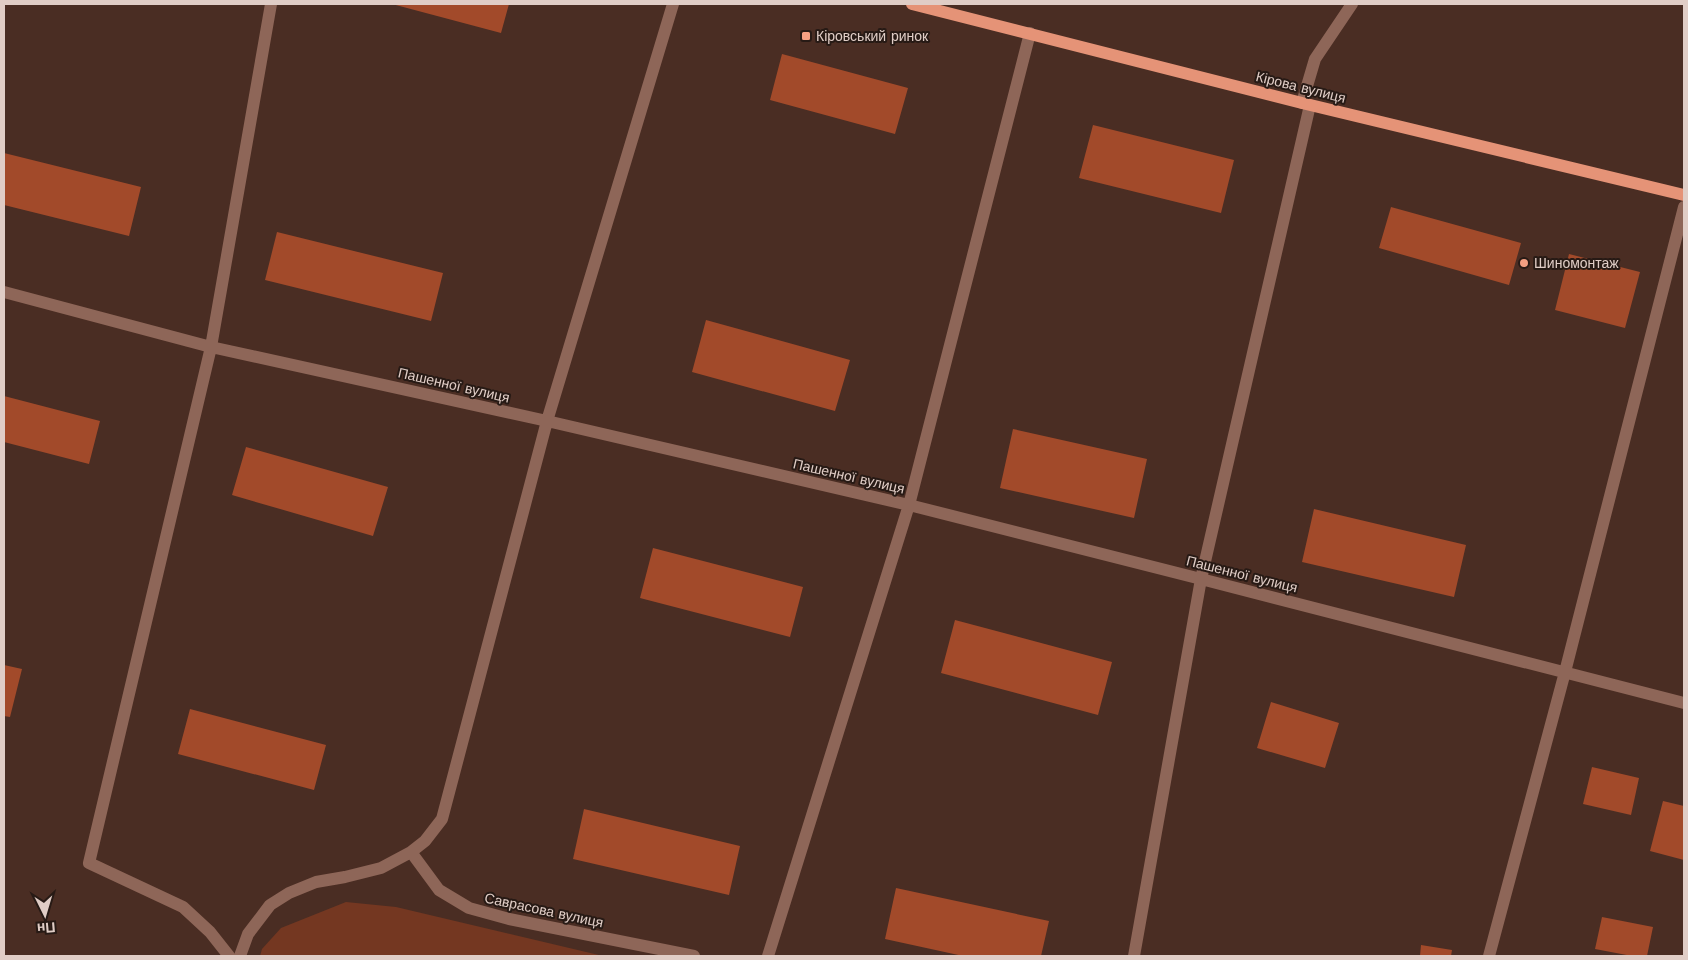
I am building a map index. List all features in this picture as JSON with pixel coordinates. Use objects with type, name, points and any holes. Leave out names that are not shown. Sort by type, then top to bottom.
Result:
[{"type":"main road","name":"Кірова вулиця","points":[[912,4],[1306,104],[1684,194]]},
{"type":"street","points":[[229,956],[210,932],[183,907],[89,863],[211,346],[271,4]]},
{"type":"street","points":[[240,956],[248,934],[270,905],[290,893],[316,882],[381,868],[411,852],[425,841],[442,819],[547,422],[673,4]]},
{"type":"street","points":[[1134,956],[1201,579],[1315,59],[1352,4]]},
{"type":"street","points":[[768,956],[909,506],[1030,33]]},
{"type":"street","points":[[1489,956],[1684,207]]},
{"type":"street","name":"Пашенної вулиця","points":[[4,292],[211,346],[909,506],[1201,579],[1684,704]]},
{"type":"street","name":"Саврасова вулиця","points":[[411,852],[439,890],[469,908],[509,919],[694,956]]},
{"type":"shaded area","points":[[346,902],[396,907],[603,956],[260,956],[262,949],[281,928]]},
{"type":"building","points":[[392,4],[509,4],[501,33]]},
{"type":"building","points":[[782,54],[908,88],[895,134],[770,100]]},
{"type":"building","points":[[1093,125],[1234,160],[1221,213],[1079,178]]},
{"type":"building","points":[[4,153],[141,187],[129,236],[4,205]]},
{"type":"building","points":[[1391,207],[1521,243],[1509,285],[1379,248]]},
{"type":"building","points":[[277,232],[443,273],[431,321],[265,280]]},
{"type":"building","points":[[1569,254],[1640,272],[1625,328],[1555,310]]},
{"type":"building","points":[[706,320],[850,360],[835,411],[692,372]]},
{"type":"building","points":[[4,396],[100,421],[89,464],[4,442]]},
{"type":"building","points":[[1013,429],[1147,459],[1134,518],[1000,488]]},
{"type":"building","points":[[246,447],[388,487],[373,536],[232,495]]},
{"type":"building","points":[[1314,509],[1466,545],[1454,597],[1302,562]]},
{"type":"building","points":[[653,548],[803,587],[790,637],[640,598]]},
{"type":"building","points":[[955,620],[1112,662],[1098,715],[941,673]]},
{"type":"building","points":[[4,665],[22,669],[10,717],[4,716]]},
{"type":"building","points":[[1271,702],[1339,723],[1325,768],[1257,748]]},
{"type":"building","points":[[190,709],[326,745],[314,790],[178,754]]},
{"type":"building","points":[[1592,767],[1639,778],[1631,815],[1583,804]]},
{"type":"building","points":[[1663,801],[1684,806],[1684,860],[1650,851]]},
{"type":"building","points":[[584,809],[740,846],[729,895],[573,859]]},
{"type":"building","points":[[896,888],[1049,921],[1041,956],[963,956],[885,939]]},
{"type":"building","points":[[1602,917],[1653,927],[1647,956],[1632,956],[1595,949]]},
{"type":"building","points":[[1421,945],[1452,950],[1451,956],[1420,956]]},
{"type":"place","name":"Кіровський ринок","points":[[806,36]]},
{"type":"place","name":"Шиномонтаж","points":[[1524,263]]}]
